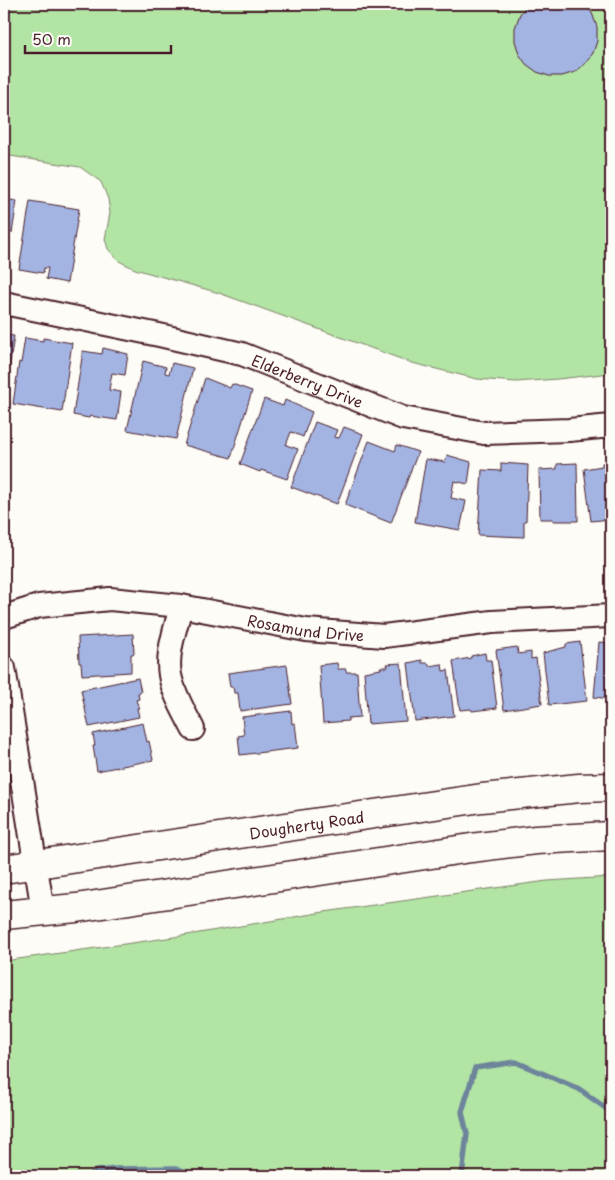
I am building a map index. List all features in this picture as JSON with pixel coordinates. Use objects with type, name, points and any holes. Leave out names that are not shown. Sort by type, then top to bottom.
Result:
[{"type":"main road","name":"Dougherty Road","points":[[4,869],[482,798],[579,788],[611,787]]},
{"type":"main road","points":[[4,915],[76,908],[480,847],[536,840],[611,836]]},
{"type":"street","name":"Elderberry Drive","points":[[4,303],[160,334],[242,354],[403,418],[484,433],[568,430],[611,426]]},
{"type":"street","name":"Rosamund Drive","points":[[4,617],[39,606],[110,599],[181,606],[306,630],[384,636],[492,622],[611,616]]},
{"type":"street","points":[[181,606],[169,655],[170,676],[181,706],[193,729]]},
{"type":"street","points":[[4,668],[43,911]]},
{"type":"green space","points":[[4,4],[611,4],[611,373],[516,382],[477,379],[412,363],[219,293],[135,269],[119,261],[108,249],[105,239],[110,213],[108,199],[101,182],[80,167],[4,155]]},
{"type":"green space","points":[[611,877],[611,1176],[4,1176],[4,961],[466,892],[547,881]]},
{"type":"building","points":[[528,4],[583,4],[592,13],[597,27],[597,41],[593,53],[585,64],[575,72],[562,76],[549,76],[537,72],[526,64],[519,54],[515,41],[515,28],[520,14]]},
{"type":"building","points":[[4,199],[17,201],[12,233],[4,232]]},
{"type":"building","points":[[30,201],[79,209],[67,283],[46,279],[48,268],[44,268],[43,273],[19,269]]},
{"type":"building","points":[[4,246],[10,247],[6,272],[4,272]]},
{"type":"building","points":[[4,335],[14,336],[5,396],[4,395]]},
{"type":"building","points":[[25,338],[43,341],[43,338],[72,343],[62,412],[13,404],[19,362],[21,363]]},
{"type":"building","points":[[103,348],[128,354],[125,375],[112,373],[109,390],[121,392],[117,420],[73,415],[83,351],[102,354]]},
{"type":"building","points":[[143,361],[166,367],[165,373],[169,374],[172,363],[193,368],[176,439],[127,430]]},
{"type":"building","points":[[205,378],[230,388],[232,384],[252,391],[231,458],[184,445]]},
{"type":"building","points":[[264,399],[283,406],[285,400],[312,412],[303,437],[291,432],[286,445],[298,449],[287,479],[261,470],[260,472],[240,464]]},
{"type":"building","points":[[315,422],[337,430],[334,437],[339,438],[344,427],[363,434],[337,504],[291,487]]},
{"type":"building","points":[[369,441],[395,451],[397,445],[418,452],[391,523],[345,505]]},
{"type":"building","points":[[447,455],[471,462],[468,484],[454,481],[451,498],[466,501],[460,530],[415,522],[426,459],[445,462]]},
{"type":"building","points":[[611,461],[611,519],[591,521],[584,469],[602,466],[602,463]]},
{"type":"building","points":[[501,463],[528,465],[524,537],[478,535],[482,470],[501,471]]},
{"type":"building","points":[[577,463],[578,521],[540,519],[539,470],[557,469],[557,464]]},
{"type":"building","points":[[133,634],[134,654],[131,654],[131,672],[82,675],[81,663],[79,663],[78,637]]},
{"type":"building","points":[[580,642],[587,701],[549,705],[543,653],[566,647],[566,644]]},
{"type":"building","points":[[599,642],[611,643],[611,699],[594,697]]},
{"type":"building","points":[[517,647],[518,654],[531,652],[531,659],[536,658],[542,704],[504,710],[496,650]]},
{"type":"building","points":[[485,653],[486,660],[491,660],[497,708],[472,711],[471,709],[460,710],[453,661]]},
{"type":"building","points":[[422,660],[422,663],[428,663],[429,666],[442,664],[443,671],[448,670],[454,716],[415,721],[408,663]]},
{"type":"building","points":[[337,663],[338,669],[346,669],[346,672],[357,672],[360,717],[348,718],[348,721],[323,723],[319,665]]},
{"type":"building","points":[[401,663],[406,721],[368,724],[364,672],[381,669],[380,667],[388,667],[387,664]]},
{"type":"building","points":[[287,665],[292,704],[240,711],[238,693],[234,693],[233,687],[230,687],[228,673]]},
{"type":"building","points":[[138,678],[141,692],[138,693],[139,699],[136,700],[139,708],[137,708],[139,717],[89,727],[81,690]]},
{"type":"building","points":[[291,711],[292,724],[295,723],[298,748],[240,755],[238,736],[244,735],[242,717]]},
{"type":"building","points":[[143,723],[153,760],[97,771],[93,734]]},
{"type":"waterway","points":[[462,1176],[467,1134],[462,1112],[475,1068],[516,1062],[579,1089],[607,1109],[611,1108]]},
{"type":"waterway","points":[[88,1176],[97,1171],[117,1169],[176,1168],[195,1176]]}]
